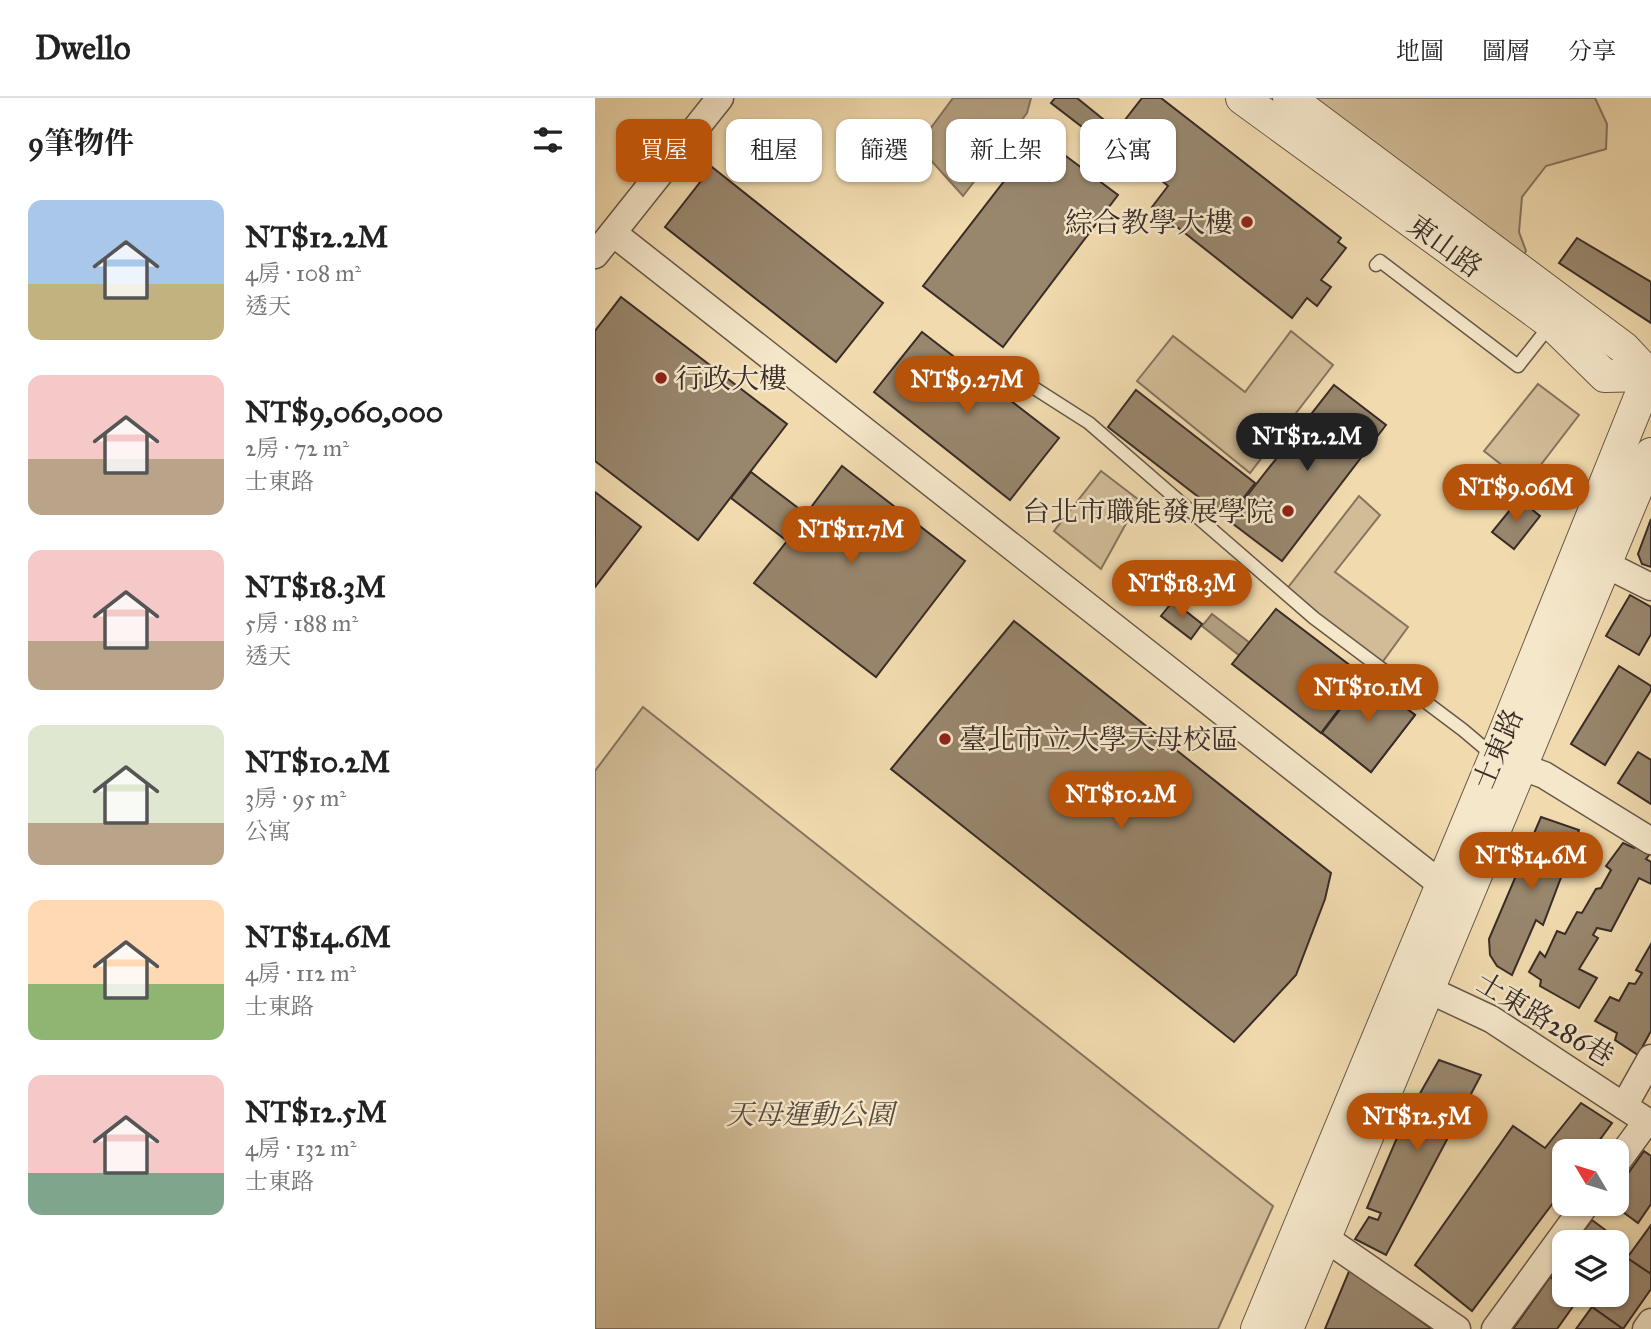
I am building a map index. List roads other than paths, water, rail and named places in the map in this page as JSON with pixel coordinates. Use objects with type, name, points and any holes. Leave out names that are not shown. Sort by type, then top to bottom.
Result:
[{"type":"street","points":[[595,255],[720,98]]},
{"type":"street","name":"東山路","points":[[1242,98],[1551,323],[1605,376],[1651,377]]},
{"type":"street","name":"東山路","points":[[1289,98],[1624,348],[1651,377]]},
{"type":"street","points":[[613,233],[1441,884]]},
{"type":"street","name":"士東路","points":[[1257,1329],[1415,984],[1508,762],[1651,377]]},
{"type":"street","name":"士東路","points":[[1287,1329],[1325,1238],[1415,984],[1441,884],[1508,762],[1605,564],[1651,454]]},
{"type":"street","points":[[1605,564],[1651,587]]},
{"type":"street","points":[[1508,762],[1543,775],[1651,841]]},
{"type":"street","name":"士東路286巷","points":[[1415,984],[1491,1019],[1649,1122]]},
{"type":"street","points":[[1624,1106],[1651,1058]]},
{"type":"street","points":[[1629,1147],[1649,1122]]},
{"type":"street","points":[[1496,1329],[1577,1216]]},
{"type":"street","points":[[1325,1238],[1457,1329]]},
{"type":"street","points":[[1646,1329],[1651,1322]]},
{"type":"lane","points":[[1376,265],[1380,261],[1518,366],[1551,323]]},
{"type":"lane","points":[[998,365],[1089,423],[1314,618],[1508,762]]},
{"type":"place","name":"綜合教學大樓","points":[[1247,222]]},
{"type":"place","name":"行政大樓","points":[[661,378]]},
{"type":"place","name":"台北市職能發展學院","points":[[1288,511]]},
{"type":"place","name":"臺北市立大學天母校區","points":[[945,739]]},
{"type":"park label","name":"天母運動公園","points":[[810,1114]]}]
